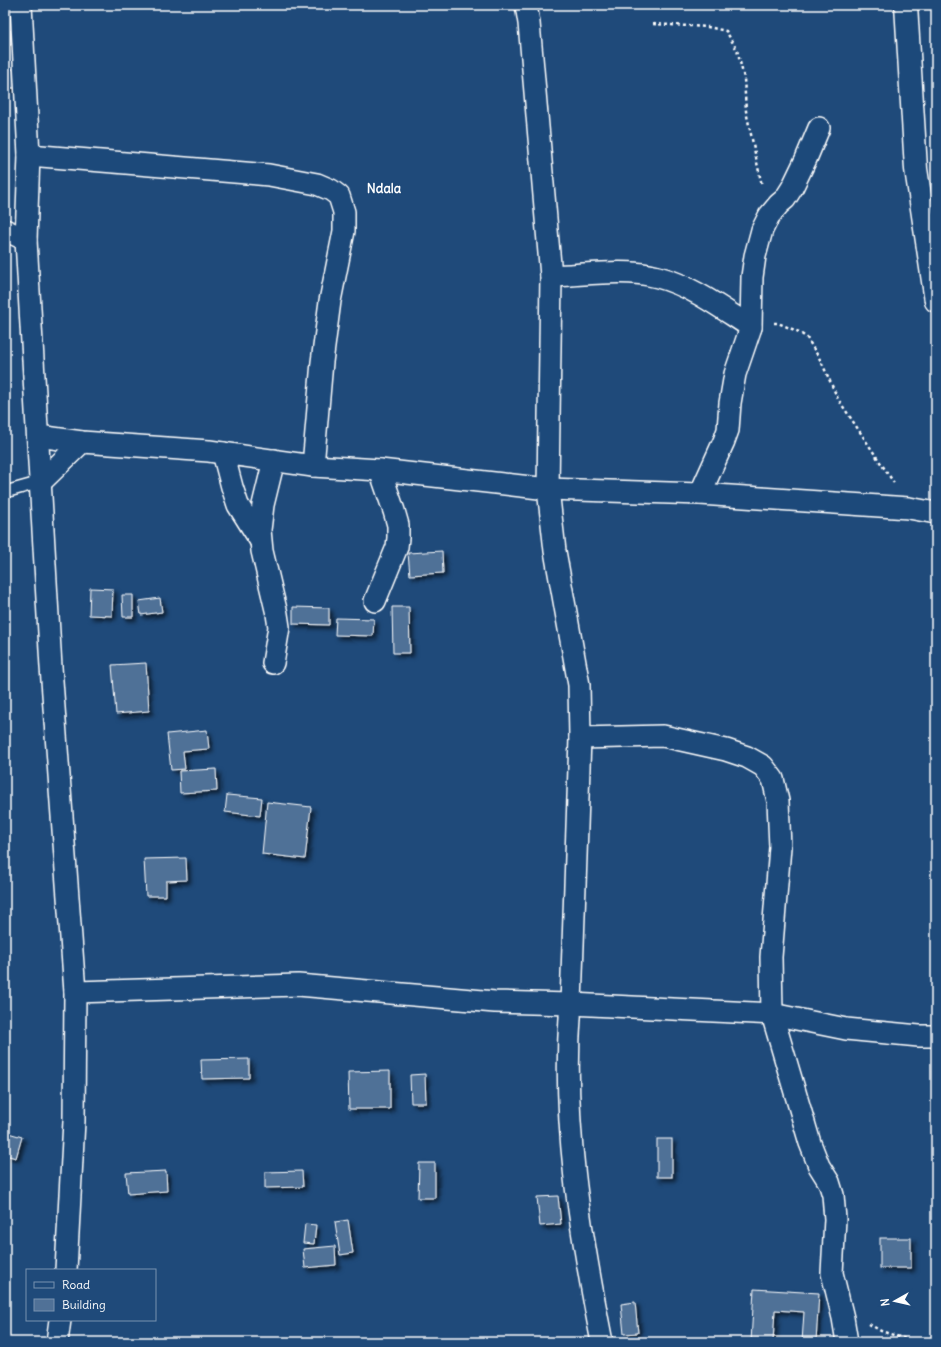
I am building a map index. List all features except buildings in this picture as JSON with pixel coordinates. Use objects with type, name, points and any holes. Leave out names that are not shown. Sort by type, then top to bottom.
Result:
[{"type":"street","points":[[21,5],[29,155],[26,240],[51,667],[75,992],[74,1120],[66,1269]]},
{"type":"street","points":[[526,5],[529,23],[551,276],[548,489],[555,551],[579,685],[580,738],[568,1041],[568,1085],[576,1186],[587,1262],[602,1342]]},
{"type":"street","points":[[906,5],[916,169],[936,301]]},
{"type":"street","points":[[700,494],[728,430],[732,387],[751,327],[752,277],[755,256],[762,230],[769,216],[789,194],[819,128]]},
{"type":"street","points":[[29,155],[269,175],[317,184],[331,190],[339,196],[344,212],[344,232],[330,301],[322,362],[312,466]]},
{"type":"street","points":[[5,230],[26,240]]},
{"type":"street","points":[[551,276],[625,273],[657,277],[701,295],[751,327]]},
{"type":"street","points":[[38,436],[82,442],[223,453],[312,466],[380,470],[548,489],[700,494],[909,508],[936,513]]},
{"type":"street","points":[[41,482],[82,442]]},
{"type":"street","points":[[223,453],[238,505],[260,540]]},
{"type":"street","points":[[273,663],[279,627],[260,540],[261,520],[274,460]]},
{"type":"street","points":[[375,601],[397,547],[398,538],[398,525],[380,470]]},
{"type":"street","points":[[580,738],[663,736],[726,750],[747,757],[763,766],[773,779],[778,800],[780,847],[771,957],[772,1014],[810,1143],[819,1166],[829,1182],[833,1195],[835,1220],[832,1274],[848,1342]]},
{"type":"street","points":[[75,992],[298,985],[495,1002],[570,1004],[772,1014],[846,1029],[919,1036],[936,1036]]},
{"type":"street","points":[[57,1342],[60,1321]]},
{"type":"lane","points":[[5,492],[41,482]]},
{"type":"path","points":[[653,24],[708,27],[726,32],[737,50],[744,78],[746,111],[769,216]]},
{"type":"path","points":[[751,327],[778,323],[799,332],[807,338],[821,362],[838,399],[909,508]]},
{"type":"path","points":[[840,1304],[849,1308],[867,1324],[915,1342]]},
{"type":"district","name":"Ndala","points":[[384,188]]}]
